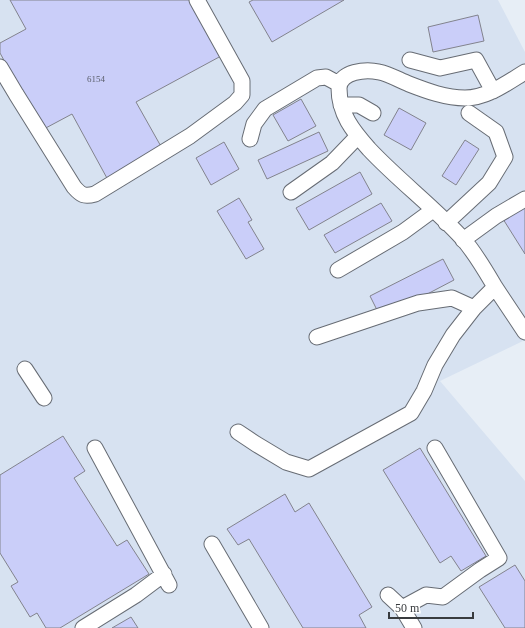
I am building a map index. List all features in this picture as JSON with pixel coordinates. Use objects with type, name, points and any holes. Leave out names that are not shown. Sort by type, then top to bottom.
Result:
[{"type":"street","points":[[0,67],[74,187],[82,195],[87,196],[95,194],[190,136],[235,103],[242,95],[242,81],[197,0]]},
{"type":"street","points":[[410,60],[440,68],[476,60],[493,91]]},
{"type":"street","points":[[525,72],[493,91],[472,97],[449,97],[378,72],[365,71],[352,74],[344,77],[339,84],[341,105],[350,126],[382,163],[463,240],[480,262],[525,332]]},
{"type":"street","points":[[250,139],[254,124],[265,108],[317,78],[326,77],[339,84]]},
{"type":"street","points":[[446,223],[489,183],[505,157],[496,132],[464,115],[472,97]]},
{"type":"street","points":[[341,105],[359,105],[373,113]]},
{"type":"street","points":[[291,192],[332,163],[358,136]]},
{"type":"street","points":[[463,240],[496,216],[525,198]]},
{"type":"street","points":[[338,270],[403,232],[433,210]]},
{"type":"street","points":[[238,432],[286,462],[309,469],[411,413],[424,391],[435,365],[453,335],[474,308],[495,287]]},
{"type":"street","points":[[317,337],[418,303],[452,298],[474,308]]},
{"type":"street","points":[[24,369],[44,398]]},
{"type":"street","points":[[82,628],[136,595],[166,579],[95,448]]},
{"type":"street","points":[[402,608],[426,595],[443,597],[499,558],[435,448]]},
{"type":"street","points":[[212,544],[261,628]]},
{"type":"street","points":[[388,595],[402,608],[414,628]]},
{"type":"shaded area","points":[[0,0],[498,0],[525,52],[525,340],[440,381],[525,481],[525,628],[0,628]]},
{"type":"building","points":[[10,0],[190,0],[221,56],[136,102],[163,150],[108,180],[72,114],[42,130],[0,53],[0,43],[26,29]]},
{"type":"building","points":[[253,0],[344,0],[272,42],[249,2]]},
{"type":"building","points":[[478,15],[484,41],[433,52],[428,27]]},
{"type":"building","points":[[301,99],[316,126],[288,141],[273,115]]},
{"type":"building","points":[[399,108],[426,123],[411,150],[384,135]]},
{"type":"building","points":[[319,132],[328,151],[267,179],[258,160]]},
{"type":"building","points":[[465,140],[479,149],[456,185],[442,176]]},
{"type":"building","points":[[224,142],[239,169],[211,185],[196,158]]},
{"type":"building","points":[[360,172],[372,194],[309,230],[296,208]]},
{"type":"building","points":[[239,198],[252,220],[248,222],[264,249],[246,259],[217,211]]},
{"type":"building","points":[[381,203],[392,221],[335,253],[324,235]]},
{"type":"building","points":[[525,205],[525,254],[503,219]]},
{"type":"building","points":[[443,259],[454,280],[414,301],[379,314],[370,296]]},
{"type":"building","points":[[63,436],[85,471],[74,478],[117,546],[127,540],[149,574],[60,628],[46,628],[37,613],[30,617],[11,586],[18,582],[0,553],[0,475]]},
{"type":"building","points":[[420,448],[486,556],[461,571],[451,556],[440,563],[383,470]]},
{"type":"building","points":[[285,494],[295,512],[309,503],[372,607],[359,615],[366,628],[303,628],[249,539],[238,545],[227,529]]},
{"type":"building","points":[[515,565],[525,581],[525,628],[505,628],[479,587]]},
{"type":"building","points":[[131,617],[138,628],[112,628]]}]
